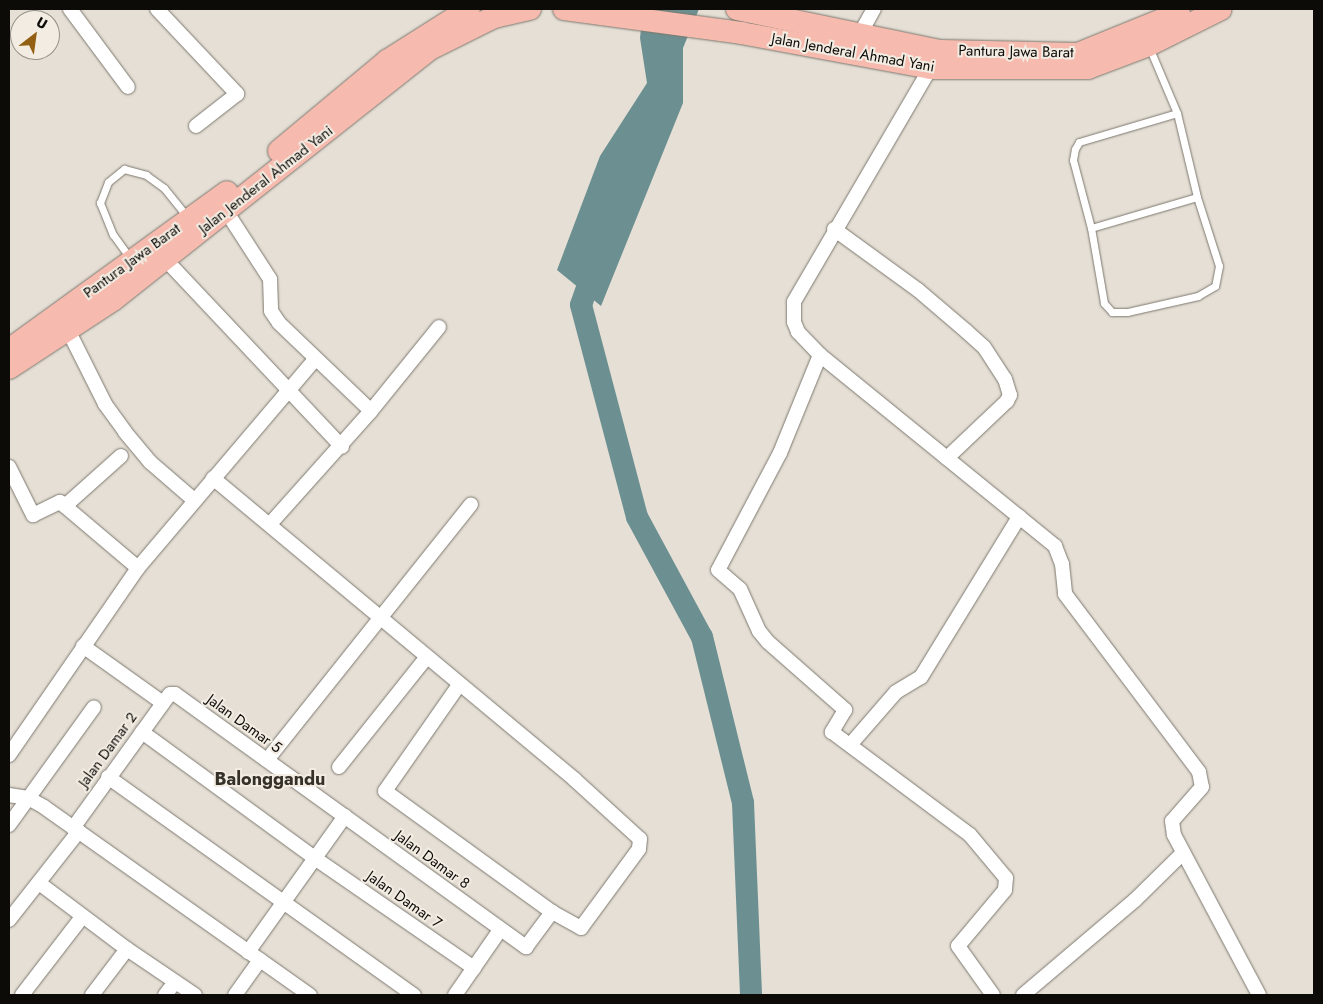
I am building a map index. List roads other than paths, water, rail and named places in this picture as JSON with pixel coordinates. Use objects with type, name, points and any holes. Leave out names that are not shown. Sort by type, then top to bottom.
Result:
[{"type":"highway","name":"Pantura Jawa Barat","points":[[9,350],[138,269],[195,225],[255,170],[387,60],[469,9]]},
{"type":"highway","name":"Jalan Jenderal Ahmad Yani","points":[[9,368],[68,330],[138,269],[165,260],[195,225],[226,211],[428,50],[494,17],[530,9]]},
{"type":"highway","name":"Jalan Jenderal Ahmad Yani","points":[[567,9],[741,34],[860,44]]},
{"type":"highway","name":"Pantura Jawa Barat","points":[[737,9],[810,24],[860,44],[935,60],[1078,54],[1156,16],[1187,9]]},
{"type":"highway","name":"Jalan Jenderal Ahmad Yani","points":[[935,60],[1088,68],[1149,45],[1221,9]]},
{"type":"street","points":[[70,9],[128,87]]},
{"type":"street","points":[[157,9],[237,94],[196,126]]},
{"type":"street","points":[[860,44],[874,9]]},
{"type":"street","points":[[935,60],[834,228],[791,312],[798,332],[820,355],[1055,546],[1062,564],[1065,594],[1199,772],[1202,786],[1172,821],[1174,835],[1259,995]]},
{"type":"street","points":[[226,211],[270,279],[271,311],[315,359],[371,411]]},
{"type":"street","points":[[834,228],[918,290],[966,331],[984,348],[1005,379],[1010,395],[1007,401],[947,458]]},
{"type":"street","points":[[165,260],[342,447]]},
{"type":"street","points":[[270,524],[342,447],[439,326]]},
{"type":"street","points":[[68,330],[104,404],[150,462],[194,500]]},
{"type":"street","points":[[820,355],[780,453],[718,567],[740,589],[759,631],[768,642],[845,710],[831,731],[970,835],[1006,878],[1005,890],[958,946],[993,995]]},
{"type":"street","points":[[9,755],[138,568],[315,359]]},
{"type":"street","points":[[65,506],[121,456]]},
{"type":"street","points":[[9,467],[33,515],[57,502],[65,506],[138,568]]},
{"type":"street","points":[[213,478],[270,524],[378,618],[460,685],[640,839],[639,849],[581,928],[552,912],[385,792],[460,685]]},
{"type":"street","points":[[267,760],[378,618],[471,504]]},
{"type":"street","points":[[850,745],[896,692],[921,676],[1019,517]]},
{"type":"street","name":"Jalan Damar 5","points":[[83,646],[267,760],[345,816]]},
{"type":"street","points":[[340,767],[426,658]]},
{"type":"street","name":"Jalan Damar 2","points":[[9,920],[76,829],[108,777],[167,698]]},
{"type":"street","points":[[9,825],[94,707]]},
{"type":"street","name":"Jalan Damar 7","points":[[142,732],[316,859],[474,968]]},
{"type":"street","points":[[108,777],[414,995]]},
{"type":"street","points":[[9,794],[28,798],[76,829],[310,995]]},
{"type":"street","points":[[248,952],[345,816]]},
{"type":"street","name":"Jalan Damar 8","points":[[345,816],[500,930],[527,947],[552,912]]},
{"type":"street","points":[[1023,995],[1135,900],[1183,853]]},
{"type":"street","points":[[38,883],[82,918],[195,995]]},
{"type":"street","points":[[22,995],[82,918]]},
{"type":"street","points":[[455,995],[500,930]]},
{"type":"street","points":[[92,995],[127,949]]},
{"type":"street","points":[[235,995],[260,960]]},
{"type":"street","points":[[165,995],[175,982]]},
{"type":"lane","points":[[1149,45],[1178,113],[1197,197],[1219,266],[1215,286],[1198,296],[1127,312],[1108,310],[1091,228],[1073,160],[1079,142],[1178,113]]},
{"type":"lane","points":[[138,269],[114,235],[100,204],[108,182],[124,170],[146,175],[164,188],[195,225]]},
{"type":"lane","points":[[1091,228],[1197,197]]},
{"type":"water","points":[[643,9],[699,9],[683,48],[683,103],[601,306],[557,270],[600,156],[647,83],[640,38]]},
{"type":"waterway","points":[[595,265],[581,305],[637,517],[702,637],[743,803],[751,995]]},
{"type":"district","name":"Balonggandu","points":[[270,779]]}]
